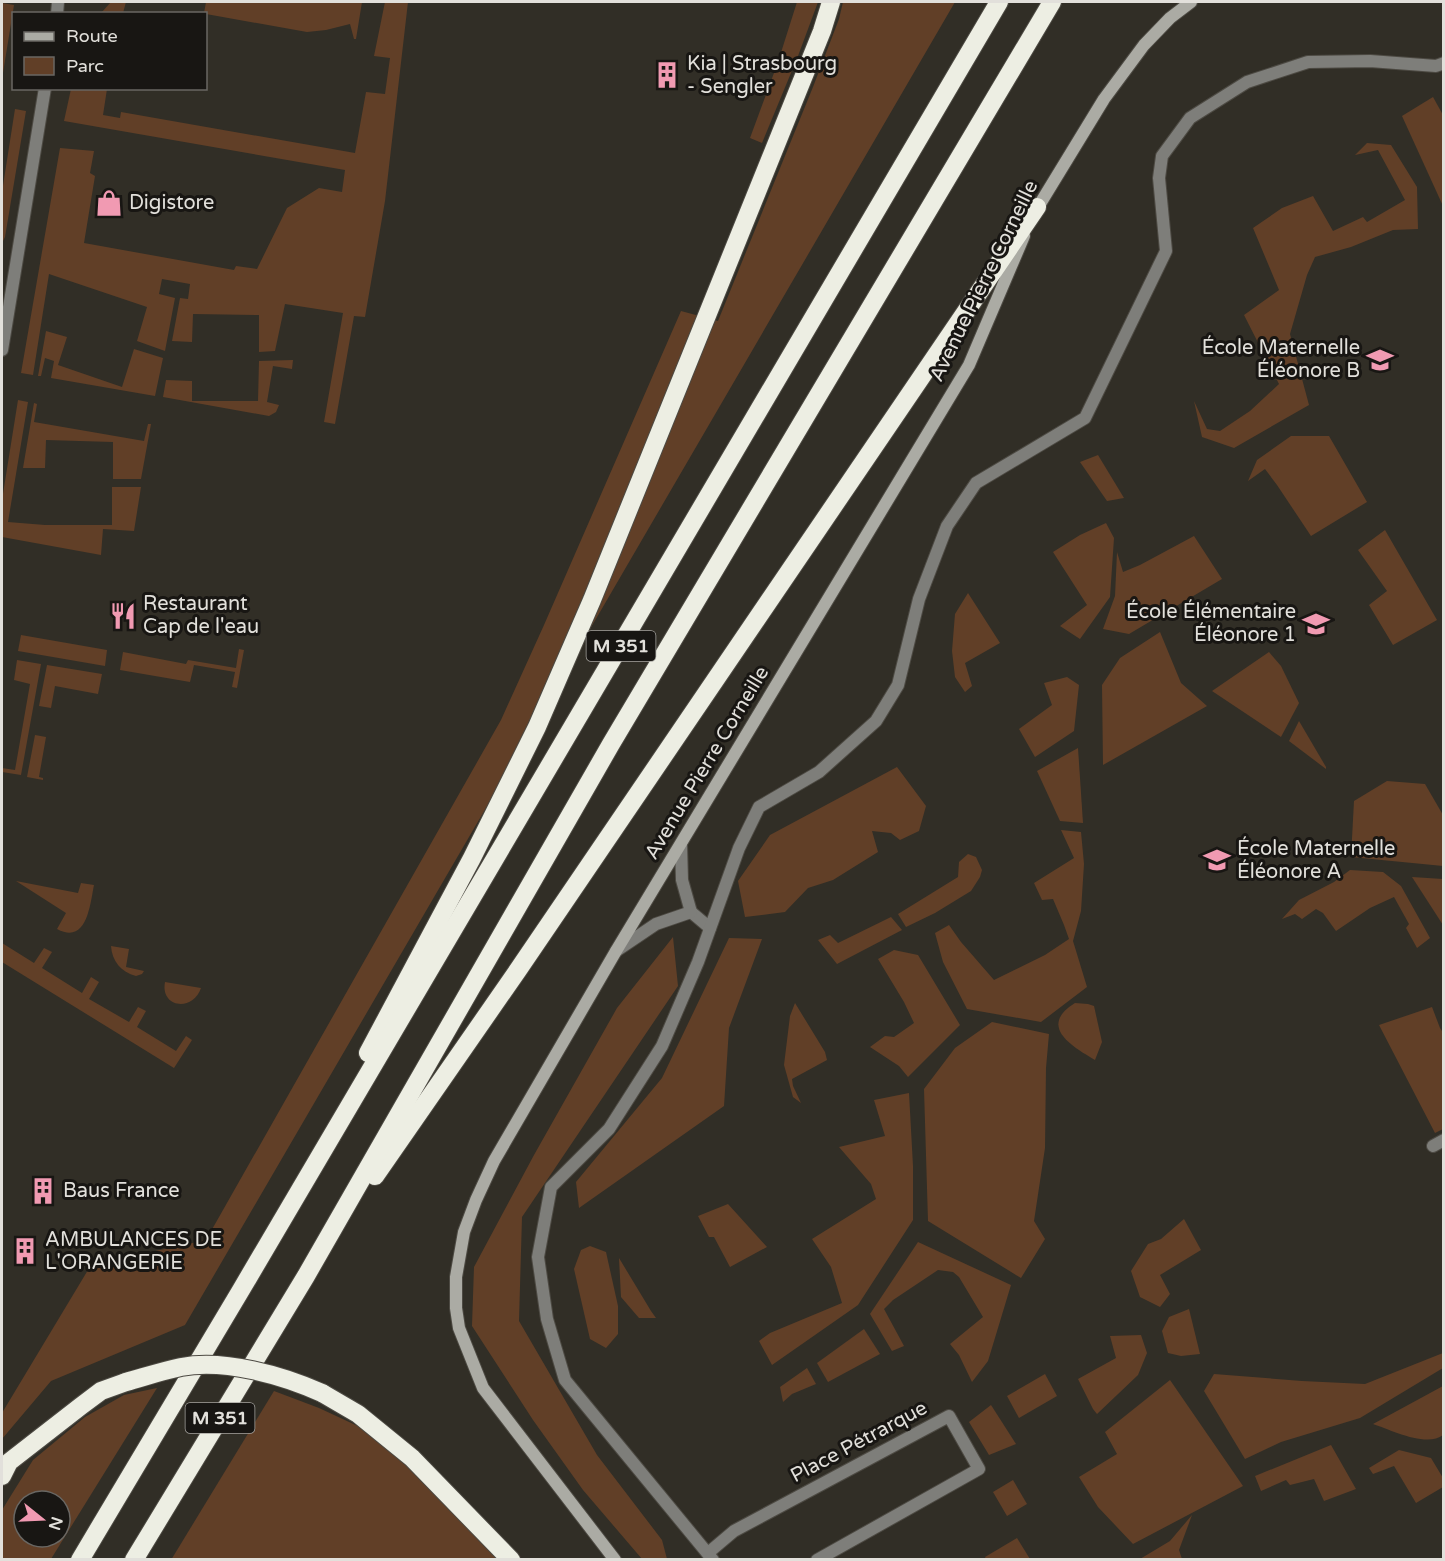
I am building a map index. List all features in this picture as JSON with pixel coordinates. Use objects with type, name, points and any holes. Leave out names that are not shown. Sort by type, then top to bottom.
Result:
[{"type":"highway","points":[[241,1290],[472,858],[537,727],[592,600],[680,384],[831,2]]},
{"type":"highway","name":"M 351","points":[[80,1560],[999,2]]},
{"type":"highway","name":"M 351","points":[[134,1560],[306,1276],[611,744],[1052,2]]},
{"type":"highway","points":[[306,1276],[519,970],[1037,207]]},
{"type":"highway","points":[[2,1476],[9,1462],[101,1391],[183,1367],[210,1365],[241,1368],[300,1383],[358,1414],[412,1458],[511,1560]]},
{"type":"street","name":"Avenue Pierre Corneille","points":[[615,1560],[483,1388],[459,1328],[456,1308],[456,1277],[464,1232],[494,1161],[616,951],[969,365],[1037,207],[1104,99],[1144,45],[1170,18],[1191,2]]},
{"type":"street","points":[[709,1557],[565,1380],[547,1319],[538,1257],[551,1187],[609,1129],[662,1046],[698,962],[739,848],[759,807],[819,772],[876,721],[898,685],[919,599],[947,526],[976,483],[1085,418],[1166,251],[1159,178],[1162,156],[1190,118],[1247,82],[1308,62],[1370,61],[1436,66],[1443,63]]},
{"type":"street","points":[[2,350],[45,90]]},
{"type":"street","points":[[681,844],[682,880],[691,912],[710,928]]},
{"type":"street","points":[[616,951],[656,924],[691,912]]},
{"type":"street","name":"Place Pétrarque","points":[[709,1557],[734,1531],[949,1416],[979,1469],[817,1560]]},
{"type":"green space","points":[[111,2],[126,2],[123,12],[102,12]]},
{"type":"green space","points":[[206,2],[362,2],[356,39],[354,39],[350,24],[307,32],[204,12]]},
{"type":"green space","points":[[385,2],[408,2],[385,201],[365,317],[354,316],[335,424],[324,422],[343,313],[285,304],[275,351],[259,352],[259,315],[193,314],[192,342],[172,341],[180,298],[188,299],[190,284],[162,279],[159,294],[175,298],[165,351],[137,341],[147,307],[49,274],[33,375],[21,373],[60,148],[94,151],[90,173],[95,176],[84,243],[234,270],[236,266],[257,269],[287,208],[319,188],[342,192],[345,170],[64,121],[71,90],[107,90],[103,115],[120,118],[121,112],[355,153],[366,92],[385,94],[390,58],[374,56]]},
{"type":"green space","points":[[797,2],[818,2],[762,143],[750,138]]},
{"type":"green space","points":[[843,2],[955,2],[185,1325],[51,1381],[2,1439],[2,1413],[91,1265],[206,1240],[501,720],[681,311],[718,321],[813,87],[839,19]]},
{"type":"green space","points":[[2,3],[14,5],[2,79]]},
{"type":"green space","points":[[1433,97],[1443,115],[1443,206],[1402,116]]},
{"type":"green space","points":[[15,109],[26,111],[5,237],[2,243],[2,192]]},
{"type":"green space","points":[[1367,143],[1391,145],[1417,187],[1418,229],[1393,230],[1351,247],[1315,257],[1307,275],[1290,334],[1309,405],[1234,448],[1202,437],[1194,401],[1207,429],[1220,431],[1250,411],[1279,384],[1244,315],[1279,290],[1253,228],[1282,208],[1313,196],[1333,231],[1363,217],[1367,222],[1405,200],[1378,150],[1355,155]]},
{"type":"green space","points":[[46,331],[67,337],[58,365],[122,387],[134,349],[163,358],[155,396],[51,378],[54,361],[45,358],[41,376],[38,376]]},
{"type":"green space","points":[[293,360],[292,369],[273,366],[267,402],[279,405],[276,412],[269,416],[163,397],[166,380],[192,381],[192,401],[258,401],[259,361]]},
{"type":"green space","points":[[18,400],[28,402],[8,522],[45,525],[112,525],[112,487],[141,487],[134,531],[103,529],[101,555],[2,537],[2,500]]},
{"type":"green space","points":[[34,403],[37,404],[34,422],[144,441],[148,424],[151,424],[141,479],[113,479],[113,442],[46,440],[45,468],[23,468]]},
{"type":"green space","points":[[1291,436],[1329,436],[1367,502],[1311,536],[1265,469],[1248,481],[1257,460]]},
{"type":"green space","points":[[1098,455],[1124,498],[1107,501],[1080,462]]},
{"type":"green space","points":[[1106,523],[1114,538],[1110,597],[1080,639],[1060,626],[1087,605],[1053,552],[1080,535]]},
{"type":"green space","points":[[1385,530],[1437,620],[1393,645],[1369,605],[1387,591],[1358,550]]},
{"type":"green space","points":[[1194,536],[1222,579],[1129,634],[1103,629],[1115,596],[1117,552],[1123,572]]},
{"type":"green space","points":[[968,593],[1000,643],[965,663],[972,686],[965,692],[955,677],[952,651],[955,614]]},
{"type":"green space","points":[[1160,632],[1181,683],[1207,706],[1103,765],[1102,685],[1120,658]]},
{"type":"green space","points":[[21,635],[107,650],[105,666],[18,651]]},
{"type":"green space","points":[[239,649],[244,650],[237,688],[232,687],[235,672],[194,665],[190,682],[120,670],[123,652],[186,664],[188,660],[236,668]]},
{"type":"green space","points":[[1269,652],[1281,666],[1299,703],[1281,737],[1212,691]]},
{"type":"green space","points":[[17,660],[41,664],[21,775],[2,772],[2,768],[15,770],[30,684],[14,680]]},
{"type":"green space","points":[[47,665],[102,674],[98,694],[55,686],[51,708],[39,706]]},
{"type":"green space","points":[[1067,677],[1079,685],[1074,731],[1035,757],[1019,729],[1052,705],[1044,683]]},
{"type":"green space","points":[[1299,721],[1326,767],[1326,769],[1289,741]]},
{"type":"green space","points":[[35,735],[46,737],[39,777],[43,780],[27,777]]},
{"type":"green space","points":[[1078,748],[1083,823],[1060,821],[1037,771]]},
{"type":"green space","points":[[897,767],[926,806],[919,831],[900,840],[891,833],[872,831],[878,852],[833,880],[808,888],[785,912],[745,917],[738,881],[770,835]]},
{"type":"green space","points":[[1387,781],[1425,784],[1443,815],[1443,866],[1351,857],[1354,801]]},
{"type":"green space","points":[[1061,830],[1081,832],[1084,864],[1081,911],[1073,941],[1087,987],[1041,1022],[967,1009],[943,962],[935,933],[949,925],[994,980],[1045,955],[1069,939],[1053,899],[1042,900],[1034,883],[1074,858]]},
{"type":"green space","points":[[968,854],[976,857],[982,870],[971,891],[935,913],[906,927],[898,914],[958,877],[959,862]]},
{"type":"green space","points":[[1350,870],[1383,872],[1401,886],[1430,938],[1417,948],[1406,928],[1409,924],[1394,897],[1370,908],[1336,931],[1323,913],[1316,909],[1302,919],[1295,914],[1282,919],[1299,900],[1334,882]]},
{"type":"green space","points":[[1412,877],[1443,879],[1443,925]]},
{"type":"green space","points":[[16,881],[78,893],[81,883],[94,885],[88,912],[81,927],[75,932],[67,933],[57,929],[66,913]]},
{"type":"green space","points":[[891,917],[902,930],[837,964],[818,940],[830,935],[838,943]]},
{"type":"green space","points":[[673,937],[678,986],[522,1217],[519,1321],[597,1455],[662,1540],[667,1559],[642,1559],[583,1490],[533,1420],[472,1326],[474,1267],[617,1008]]},
{"type":"green space","points":[[729,938],[762,939],[729,1028],[724,1106],[579,1208],[576,1182],[662,1078]]},
{"type":"green space","points":[[2,943],[34,963],[44,948],[52,952],[42,968],[82,993],[91,977],[99,982],[89,999],[129,1022],[138,1007],[146,1011],[137,1027],[176,1051],[186,1036],[192,1040],[174,1068],[2,962]]},
{"type":"green space","points":[[111,946],[129,949],[126,967],[144,971],[142,974],[136,976],[122,969],[113,956]]},
{"type":"green space","points":[[894,950],[918,955],[960,1025],[908,1077],[899,1066],[870,1047],[885,1036],[894,1037],[914,1023],[878,959]]},
{"type":"green space","points":[[165,982],[201,988],[191,1001],[178,1004],[167,997]]},
{"type":"green space","points":[[795,1003],[825,1052],[827,1060],[792,1079],[801,1103],[793,1097],[784,1065],[790,1016]]},
{"type":"green space","points":[[1075,1003],[1094,1006],[1102,1042],[1095,1060],[1068,1042],[1059,1027],[1059,1020],[1064,1011]]},
{"type":"green space","points":[[1432,1007],[1444,1034],[1443,1129],[1435,1133],[1379,1025]]},
{"type":"green space","points":[[992,1022],[1049,1034],[1046,1068],[1045,1148],[1034,1221],[1045,1239],[1021,1278],[928,1221],[924,1089],[955,1048]]},
{"type":"green space","points":[[909,1093],[913,1220],[858,1305],[772,1365],[759,1341],[770,1333],[842,1303],[831,1267],[812,1239],[876,1199],[871,1184],[839,1147],[885,1136],[874,1100]]},
{"type":"green space","points":[[728,1204],[767,1247],[730,1267],[714,1237],[709,1237],[698,1216]]},
{"type":"green space","points":[[1184,1219],[1201,1250],[1160,1275],[1170,1294],[1160,1307],[1140,1297],[1131,1271],[1148,1244],[1161,1239]]},
{"type":"green space","points":[[918,1242],[1011,1285],[988,1361],[972,1382],[959,1355],[950,1344],[983,1317],[959,1277],[953,1272],[938,1270],[893,1300],[884,1309],[904,1346],[892,1351],[870,1314]]},
{"type":"green space","points":[[590,1246],[606,1252],[618,1306],[618,1334],[606,1348],[590,1339],[574,1269],[581,1250]]},
{"type":"green space","points":[[619,1258],[656,1318],[639,1318],[621,1297]]},
{"type":"green space","points":[[1189,1309],[1200,1354],[1181,1356],[1168,1353],[1162,1331],[1169,1317]]},
{"type":"green space","points":[[864,1329],[880,1354],[828,1382],[817,1363]]},
{"type":"green space","points":[[1141,1335],[1147,1353],[1138,1375],[1097,1414],[1078,1379],[1116,1358],[1110,1336]]},
{"type":"green space","points":[[1443,1353],[1443,1368],[1360,1418],[1281,1442],[1245,1459],[1204,1391],[1214,1374],[1365,1384]]},
{"type":"green space","points":[[807,1368],[816,1384],[792,1394],[783,1402],[780,1387]]},
{"type":"green space","points":[[1045,1374],[1057,1396],[1019,1418],[1007,1396]]},
{"type":"green space","points":[[1170,1380],[1243,1486],[1133,1544],[1098,1507],[1079,1477],[1117,1454],[1105,1432]]},
{"type":"green space","points":[[1443,1386],[1443,1435],[1436,1439],[1419,1439],[1373,1424]]},
{"type":"green space","points":[[157,1388],[72,1525],[72,1489],[15,1489],[33,1460],[85,1417],[124,1395]]},
{"type":"green space","points":[[274,1391],[362,1428],[405,1462],[498,1559],[171,1560]]},
{"type":"green space","points":[[991,1405],[1016,1444],[989,1455],[969,1422]]},
{"type":"green space","points":[[1331,1445],[1356,1489],[1324,1501],[1314,1479],[1290,1485],[1286,1480],[1261,1491],[1255,1476]]},
{"type":"green space","points":[[1399,1450],[1431,1458],[1443,1478],[1443,1487],[1416,1503],[1394,1466],[1373,1474],[1369,1468]]},
{"type":"green space","points":[[1013,1480],[1027,1504],[1007,1516],[993,1492]]},
{"type":"green space","points":[[12,1494],[12,1549],[57,1549],[51,1559],[2,1559],[2,1510]]},
{"type":"green space","points":[[1192,1515],[1179,1550],[1182,1559],[1140,1559],[1170,1541]]},
{"type":"green space","points":[[1017,1538],[1030,1559],[986,1559],[985,1557]]},
{"type":"place","name":"Kia | Strasbourg - Sengler","points":[[667,75]]},
{"type":"place","name":"Digistore","points":[[109,203]]},
{"type":"place","name":"École Maternelle Éléonore B","points":[[1380,360]]},
{"type":"place","name":"Restaurant Cap de l'eau","points":[[123,616]]},
{"type":"place","name":"École Élémentaire Éléonore 1","points":[[1316,624]]},
{"type":"place","name":"École Maternelle Éléonore A","points":[[1217,860]]},
{"type":"place","name":"Baus France","points":[[43,1191]]},
{"type":"place","name":"AMBULANCES DE L'ORANGERIE","points":[[25,1251]]}]
